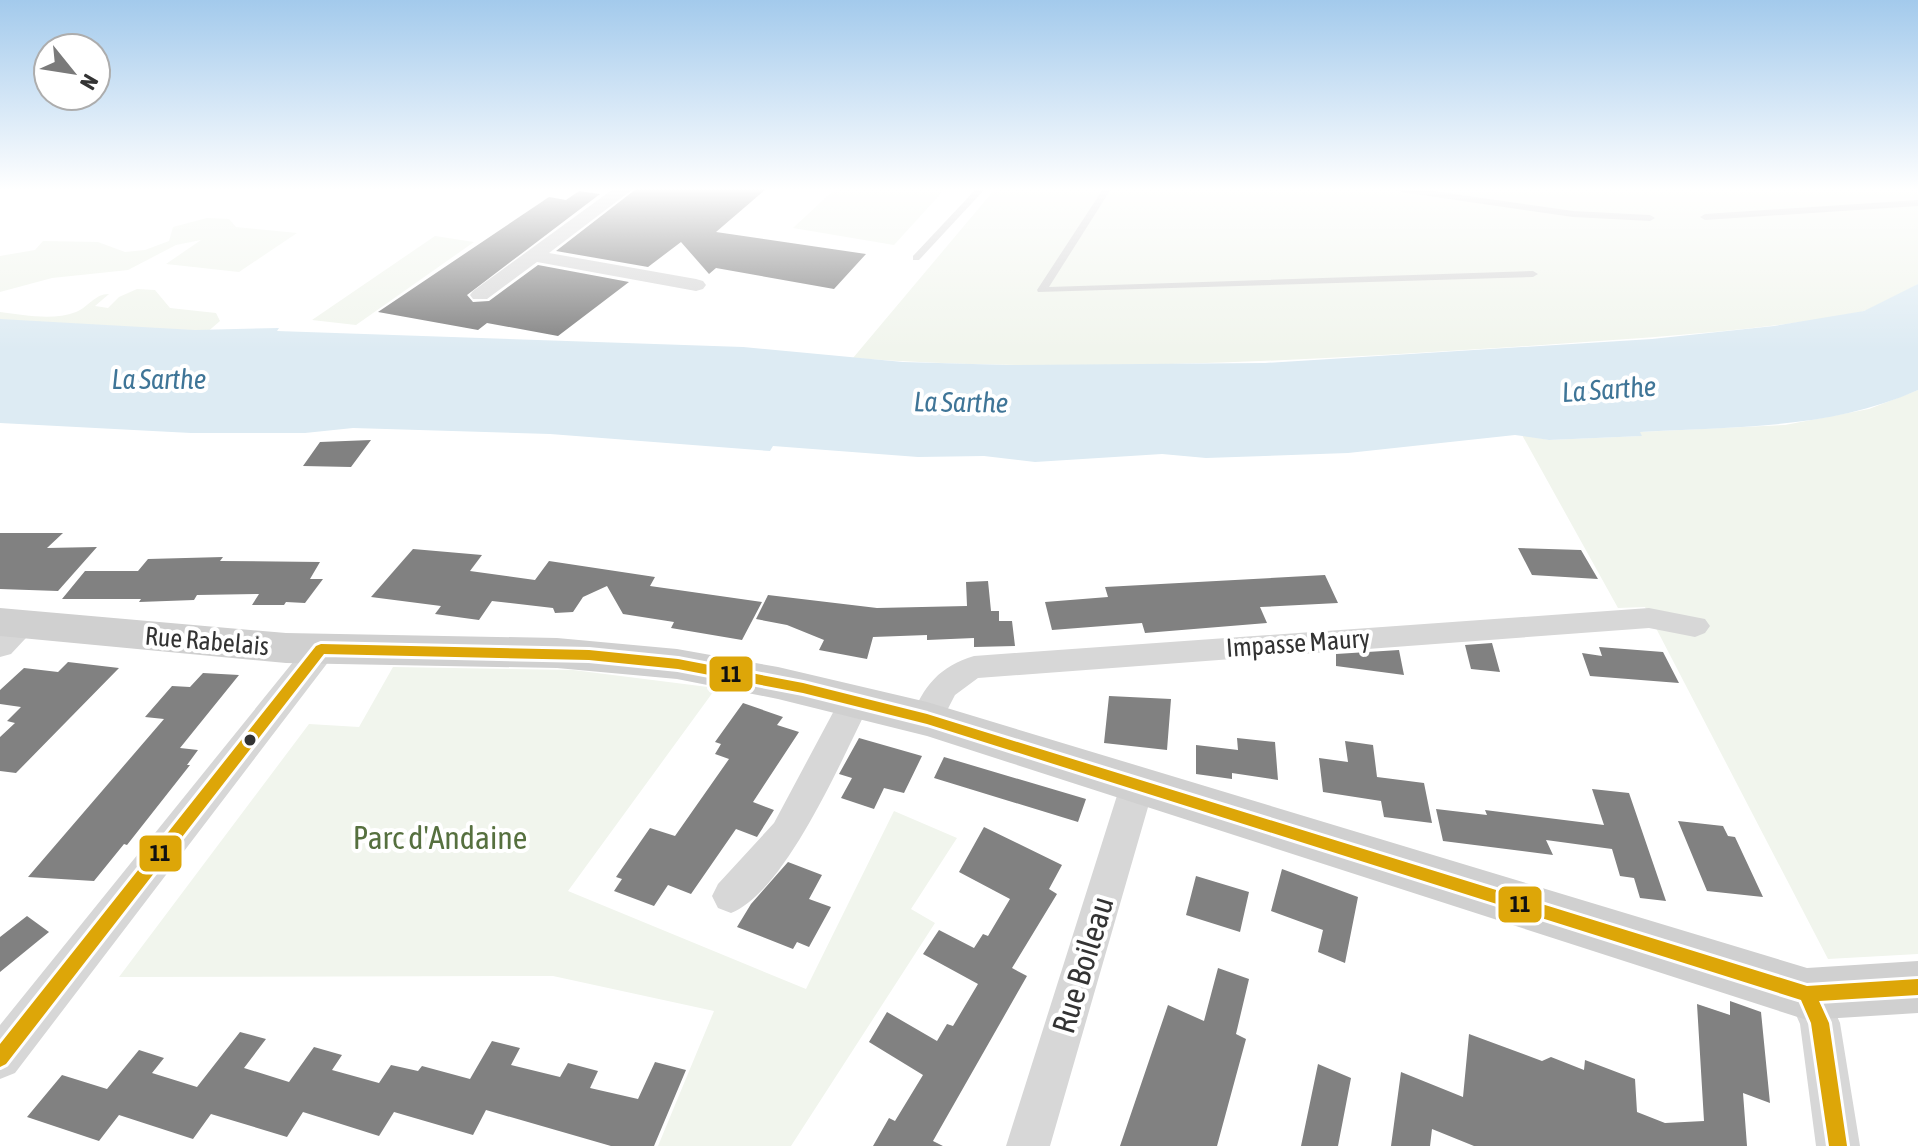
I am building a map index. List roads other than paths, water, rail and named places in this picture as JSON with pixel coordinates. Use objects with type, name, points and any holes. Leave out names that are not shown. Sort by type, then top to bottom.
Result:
[{"type":"street","points":[[480,295],[552,242]]},
{"type":"street","points":[[534,256],[696,285]]},
{"type":"street","name":"Impasse Maury","points":[[927,719],[934,699],[952,676],[974,667],[1649,618],[1695,626]]},
{"type":"street","name":"Rue Rabelais","points":[[8,631],[321,649],[557,653],[677,664],[927,719],[1807,994]]},
{"type":"street","points":[[0,1058],[321,649]]},
{"type":"street","points":[[731,896],[786,834],[855,701]]},
{"type":"street","name":"Rue Boileau","points":[[1028,1146],[1138,783]]},
{"type":"street","points":[[1838,1146],[1820,1023],[1807,994],[1918,987]]},
{"type":"lane","points":[[916,258],[931,242]]},
{"type":"lane","points":[[1073,242],[1042,290],[1533,274]]},
{"type":"water","name":"La Sarthe","points":[[1918,284],[1918,390],[1850,413],[1816,419],[1746,427],[1640,432],[1642,436],[1549,440],[1515,435],[1348,453],[1206,458],[1162,454],[1035,462],[984,456],[918,457],[773,446],[770,451],[550,434],[353,428],[305,433],[191,433],[0,423],[0,319],[195,330],[279,328],[277,331],[743,347],[903,362],[1007,365],[1265,363],[1652,339],[1774,326],[1864,311]]},
{"type":"park label","name":"Parc d'Andaine","points":[[440,838]]}]
